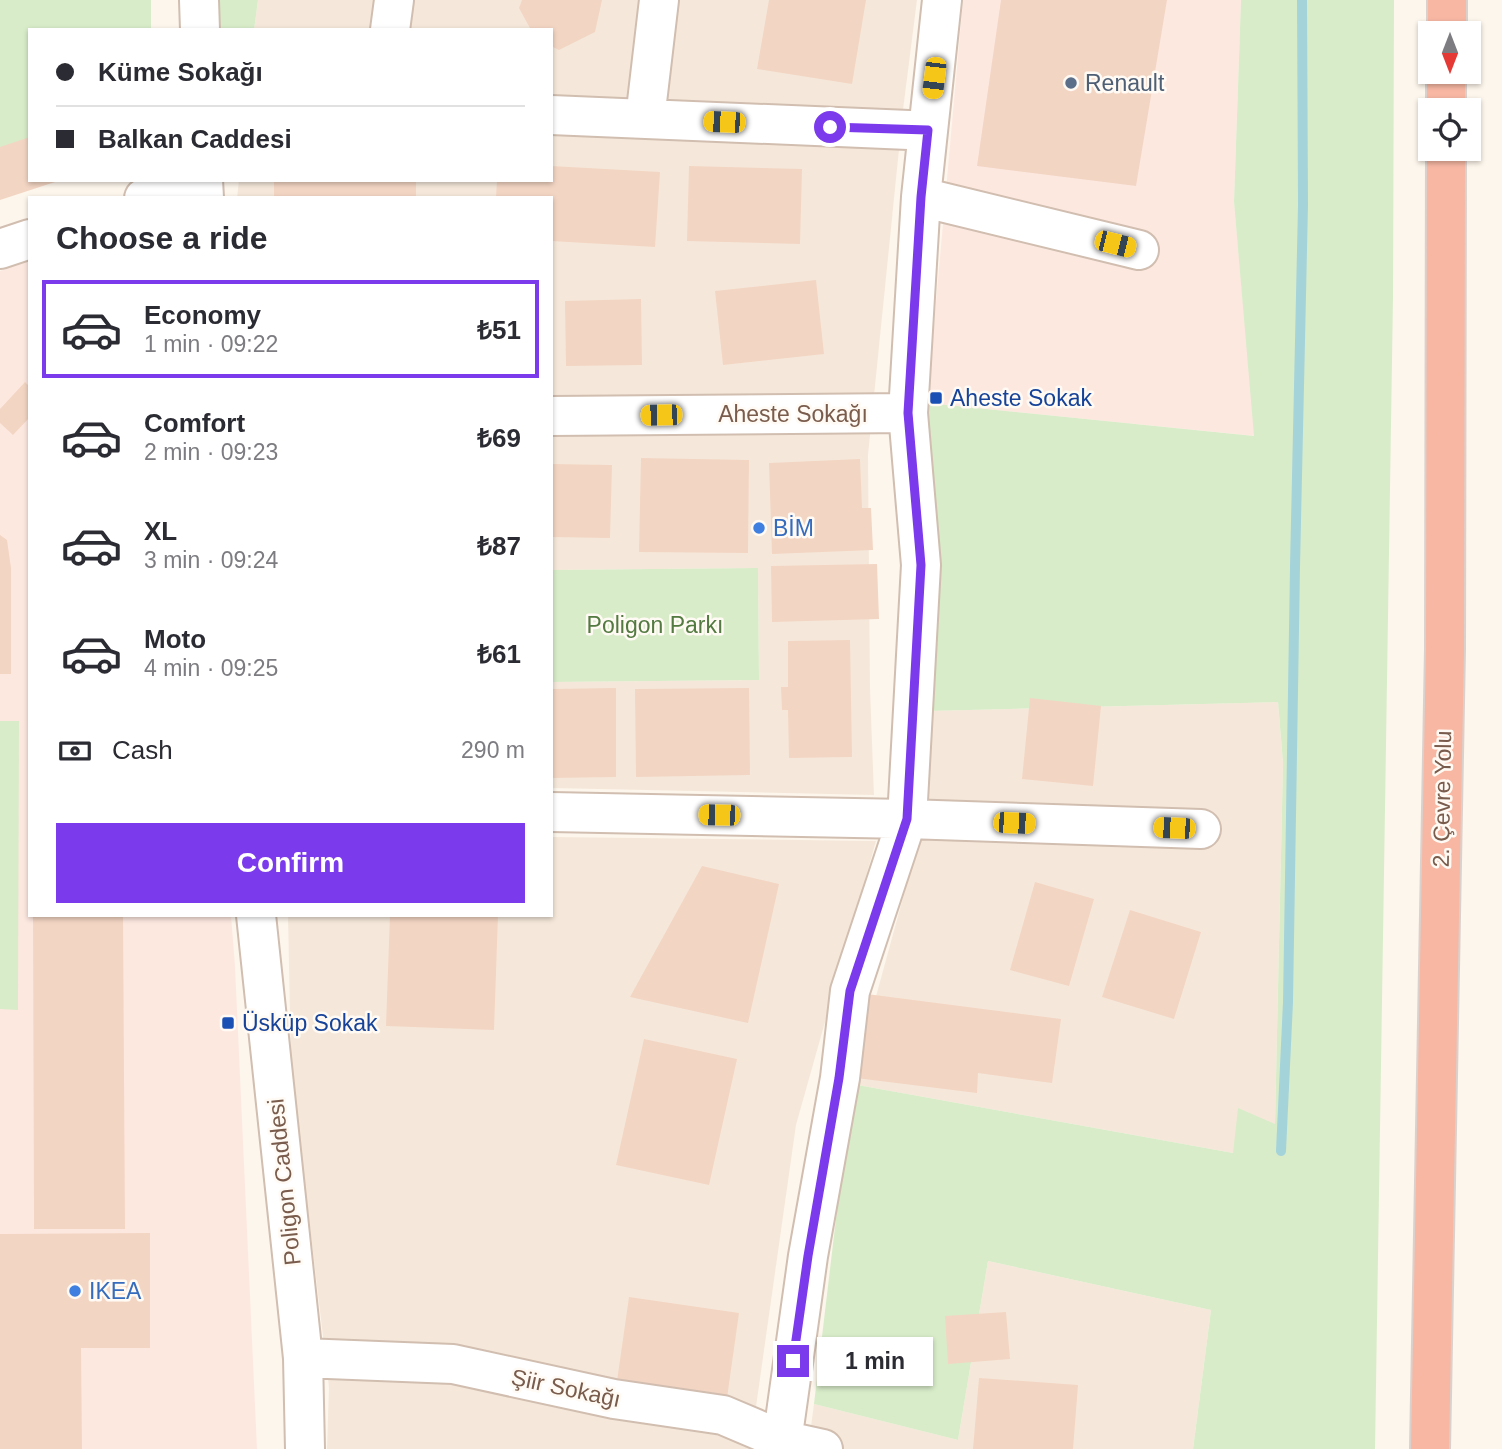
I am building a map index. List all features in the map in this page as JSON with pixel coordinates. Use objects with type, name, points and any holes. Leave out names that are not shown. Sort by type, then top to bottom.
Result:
[{"type":"highway","points":[[1447,0],[1447,21]]},
{"type":"highway","name":"2. Çevre Yolu","points":[[1430,1449],[1445,649],[1446,161]]},
{"type":"street","points":[[199,0],[200,28]]},
{"type":"street","points":[[390,28],[394,0]]},
{"type":"street","points":[[645,119],[659,0]]},
{"type":"street","points":[[781,1445],[808,1256],[839,1078],[850,991],[907,819],[921,565],[908,413],[921,197],[943,0]]},
{"type":"street","points":[[553,115],[928,130]]},
{"type":"street","points":[[149,196],[175,182]]},
{"type":"street","points":[[921,197],[1139,250]]},
{"type":"street","points":[[0,249],[28,240]]},
{"type":"street","name":"Aheste Sokağı","points":[[553,416],[908,413]]},
{"type":"street","points":[[553,812],[907,819],[1201,830]]},
{"type":"street","name":"Poligon Caddesi","points":[[256,917],[303,1357],[305,1449]]},
{"type":"street","name":"Şiir Sokağı","points":[[303,1357],[453,1364],[614,1399],[723,1415],[781,1445],[823,1449]]},
{"type":"shaded area","points":[[258,0],[917,0],[903,110],[868,455],[870,688],[874,795],[553,788],[553,682],[759,680],[758,568],[553,570],[553,196],[237,196],[239,182],[553,182],[553,28],[254,28]]},
{"type":"shaded area","points":[[963,0],[1241,0],[1234,202],[1255,436],[927,403]]},
{"type":"shaded area","points":[[28,262],[28,917],[231,917],[257,1449],[0,1449],[0,271]]},
{"type":"shaded area","points":[[1278,702],[1283,763],[1275,1124],[1233,1153],[852,1084],[918,843],[928,711]]},
{"type":"shaded area","points":[[553,837],[876,841],[796,1125],[750,1449],[327,1449],[329,1387],[291,1067],[288,917],[553,917]]},
{"type":"shaded area","points":[[988,1261],[1211,1310],[1193,1449],[808,1449],[814,1404],[958,1440]]},
{"type":"green space","points":[[0,0],[151,0],[151,28],[28,28],[28,181],[0,192]]},
{"type":"green space","points":[[214,0],[258,0],[254,28],[213,28]]},
{"type":"green space","points":[[1241,0],[1394,0],[1393,296],[1375,1449],[1193,1449],[1211,1310],[988,1261],[958,1440],[814,1404],[852,1084],[1233,1153],[1238,1108],[1275,1124],[1283,763],[1278,702],[928,711],[927,403],[1254,436],[1234,202]]},
{"type":"green space","name":"Poligon Parkı","points":[[758,568],[759,680],[553,682],[553,570]]},
{"type":"green space","points":[[0,721],[19,721],[18,1010],[0,1009]]},
{"type":"building","points":[[522,0],[602,0],[595,32],[559,50],[553,47],[553,28],[530,28],[519,8]]},
{"type":"building","points":[[769,0],[866,0],[852,84],[757,69]]},
{"type":"building","name":"Renault","points":[[1001,0],[1167,0],[1136,186],[977,166]]},
{"type":"building","points":[[28,138],[28,182],[55,182],[0,200],[0,147]]},
{"type":"building","points":[[553,166],[660,172],[655,247],[553,241],[553,196],[496,196],[497,182],[553,182]]},
{"type":"building","points":[[689,166],[802,169],[800,244],[687,241]]},
{"type":"building","points":[[274,182],[416,182],[416,196],[274,196]]},
{"type":"building","points":[[816,280],[824,354],[723,365],[715,291]]},
{"type":"building","points":[[641,299],[642,365],[566,366],[565,301]]},
{"type":"building","points":[[25,382],[28,385],[28,419],[13,435],[0,423],[0,409]]},
{"type":"building","points":[[641,458],[749,460],[748,553],[639,552]]},
{"type":"building","points":[[860,459],[862,508],[871,508],[873,550],[772,554],[769,463]]},
{"type":"building","points":[[553,464],[612,465],[610,538],[553,537]]},
{"type":"building","points":[[0,535],[7,540],[11,568],[11,674],[0,674]]},
{"type":"building","points":[[877,564],[879,619],[772,622],[771,566]]},
{"type":"building","points":[[850,640],[852,757],[789,758],[788,710],[782,710],[781,687],[788,687],[788,641]]},
{"type":"building","points":[[616,688],[616,777],[553,778],[553,689]]},
{"type":"building","points":[[749,688],[750,775],[636,777],[635,689]]},
{"type":"building","points":[[1030,698],[1101,706],[1093,786],[1022,779]]},
{"type":"building","points":[[702,866],[779,884],[748,1023],[630,997]]},
{"type":"building","points":[[1035,882],[1094,899],[1069,986],[1010,970]]},
{"type":"building","points":[[1130,910],[1201,932],[1174,1019],[1102,997]]},
{"type":"building","points":[[33,917],[123,917],[125,1229],[34,1229]]},
{"type":"building","points":[[390,917],[498,917],[494,1030],[386,1026]]},
{"type":"building","points":[[859,993],[1061,1019],[1052,1083],[978,1073],[977,1093],[848,1077]]},
{"type":"building","points":[[644,1039],[737,1059],[709,1185],[616,1165]]},
{"type":"building","name":"IKEA","points":[[150,1233],[150,1348],[81,1348],[82,1449],[0,1449],[0,1234]]},
{"type":"building","points":[[629,1297],[739,1313],[726,1405],[616,1388]]},
{"type":"building","points":[[1006,1312],[1010,1359],[948,1364],[945,1316]]},
{"type":"building","points":[[979,1378],[1078,1385],[1073,1449],[973,1449]]},
{"type":"waterway","points":[[1281,1151],[1288,1002],[1303,205],[1302,0]]},
{"type":"place","name":"Renault","points":[[1071,83]]},
{"type":"place","name":"Aheste Sokak","points":[[936,398]]},
{"type":"place","name":"BİM","points":[[759,528]]},
{"type":"place","name":"Üsküp Sokak","points":[[228,1023]]},
{"type":"place","name":"IKEA","points":[[75,1291]]},
{"type":"route","points":[[793,1361],[839,1078],[850,991],[907,819],[921,565],[908,413],[921,197],[928,130],[830,127]]}]
